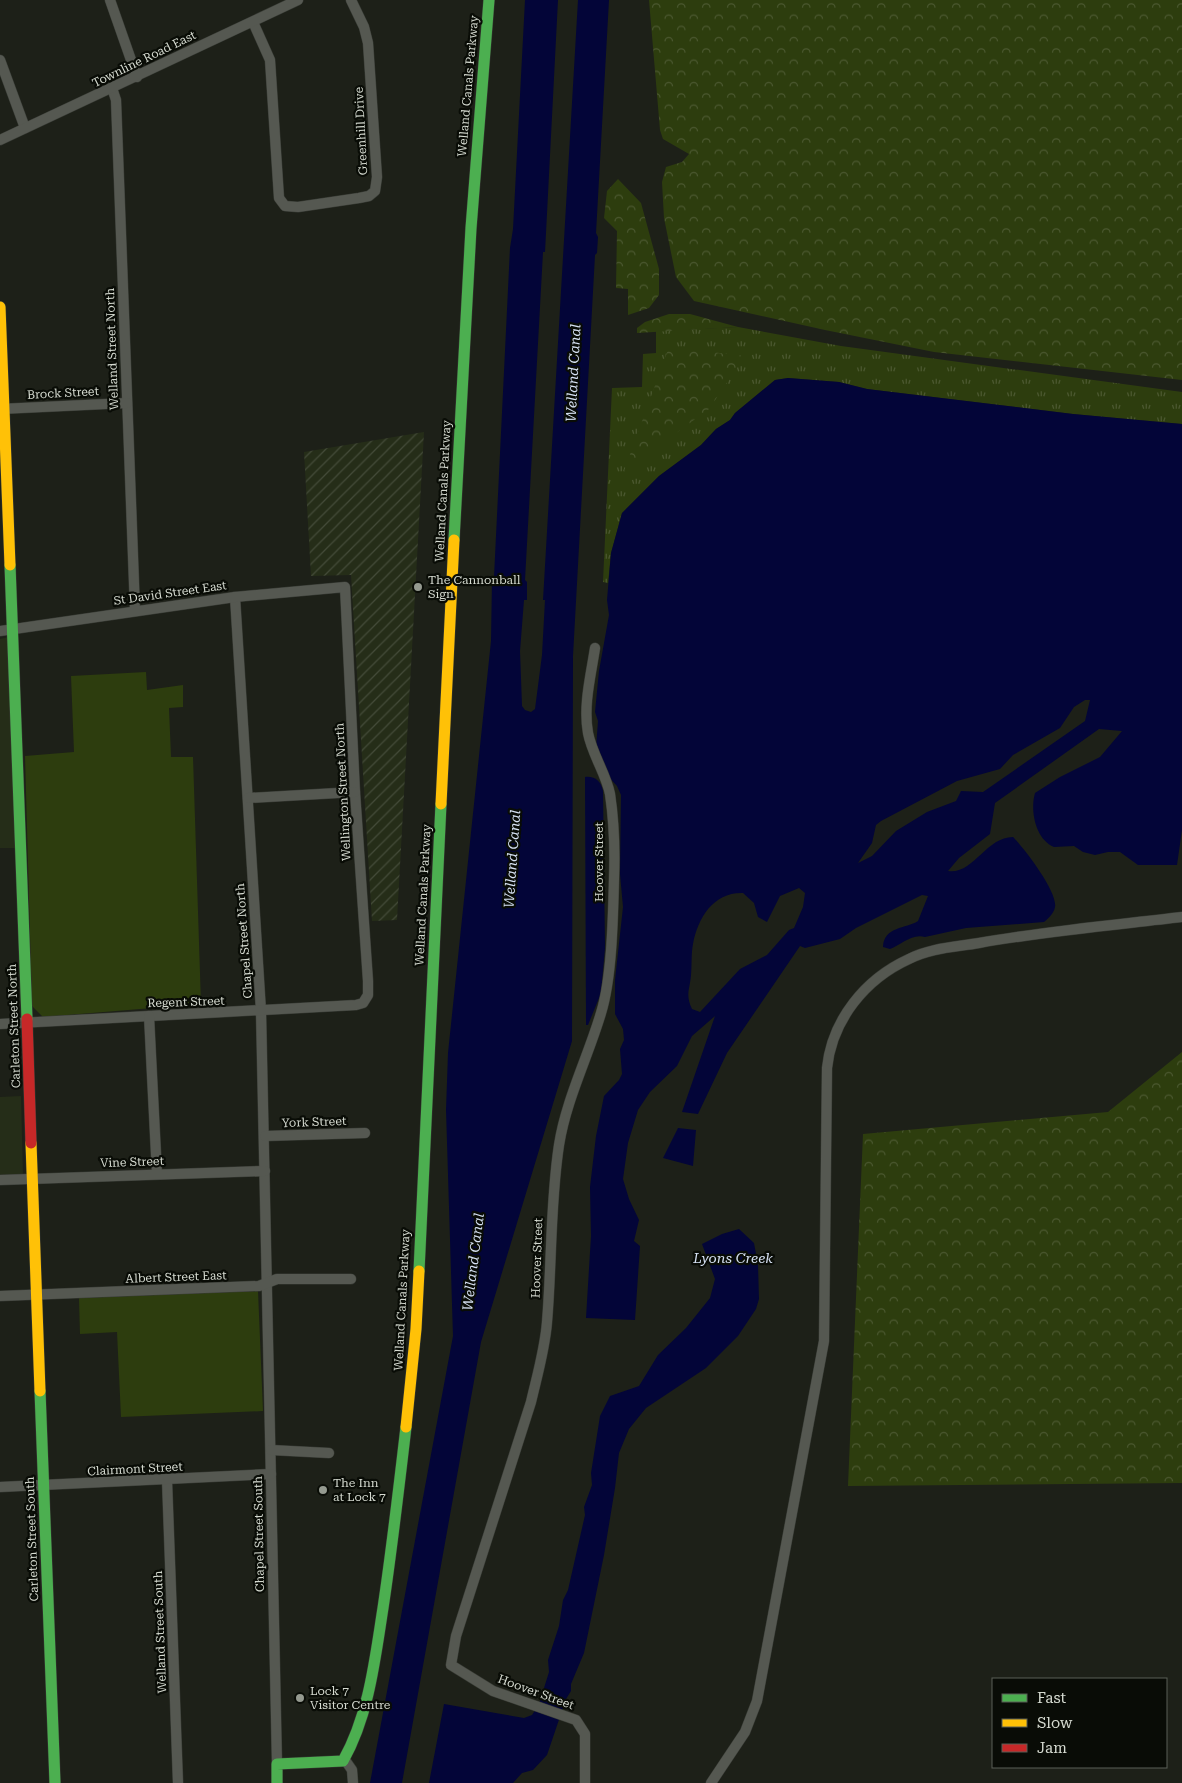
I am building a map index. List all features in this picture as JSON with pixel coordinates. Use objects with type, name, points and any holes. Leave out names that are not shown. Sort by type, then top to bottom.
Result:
[{"type":"street","points":[[110,0],[136,76]]},
{"type":"street","name":"Townline Road East","points":[[0,140],[298,0]]},
{"type":"street","name":"Greenhill Drive","points":[[253,22],[270,60],[280,198],[286,206],[298,208],[369,196],[375,191],[377,177],[368,43],[364,27],[351,0]]},
{"type":"street","name":"Welland Canals Parkway","points":[[342,1761],[364,1712],[374,1670],[407,1422],[415,1338],[460,422],[471,228],[489,0]]},
{"type":"street","points":[[0,60],[25,128]]},
{"type":"street","name":"Welland Street North","points":[[112,88],[116,100],[135,610]]},
{"type":"street","name":"Carleton Street North","points":[[0,306],[2,409],[38,1295]]},
{"type":"street","name":"Brock Street","points":[[2,409],[127,402]]},
{"type":"street","name":"St David Street East","points":[[0,630],[235,597],[345,587]]},
{"type":"street","name":"Wellington Street North","points":[[345,587],[355,792],[368,995]]},
{"type":"street","name":"Chapel Street North","points":[[235,597],[261,1011],[268,1284]]},
{"type":"street","name":"Hoover Street","points":[[585,1783],[585,1734],[576,1720],[564,1714],[493,1691],[451,1665],[456,1636],[528,1411],[540,1364],[547,1324],[552,1204],[559,1143],[607,988],[614,878],[613,841],[610,793],[596,759],[588,731],[587,698],[594,648]]},
{"type":"street","points":[[248,798],[355,792]]},
{"type":"street","points":[[711,1783],[744,1732],[758,1701],[824,1341],[827,1068],[829,1051],[846,1011],[880,974],[910,958],[931,951],[1006,938],[1182,918]]},
{"type":"street","name":"Regent Street","points":[[0,1024],[356,1005],[363,1003],[368,995]]},
{"type":"street","points":[[149,1016],[157,1174]]},
{"type":"street","name":"York Street","points":[[265,1136],[365,1133]]},
{"type":"street","name":"Vine Street","points":[[0,1180],[265,1171]]},
{"type":"street","name":"Albert Street East","points":[[0,1296],[268,1284],[277,1279],[351,1279]]},
{"type":"street","name":"Chapel Street South","points":[[268,1284],[278,1783]]},
{"type":"street","name":"Carleton Street South","points":[[38,1295],[55,1783]]},
{"type":"street","points":[[271,1450],[329,1453]]},
{"type":"street","name":"Clairmont Street","points":[[0,1487],[272,1474]]},
{"type":"street","name":"Welland Street South","points":[[167,1480],[178,1783]]},
{"type":"street","points":[[277,1764],[342,1761],[352,1770],[353,1783]]},
{"type":"shaded area","points":[[424,432],[397,920],[372,921],[351,575],[311,576],[304,452]]},
{"type":"shaded area","points":[[9,637],[18,848],[0,848],[0,639]]},
{"type":"shaded area","points":[[21,1096],[23,1177],[0,1177],[0,1097]]},
{"type":"green space","points":[[649,0],[1182,0],[1182,380],[934,352],[694,301],[676,277],[664,218],[662,182],[666,167],[682,162],[689,154],[663,139],[660,130]]},
{"type":"green space","points":[[618,179],[641,203],[659,269],[659,295],[649,308],[628,315],[628,289],[616,288],[617,231],[604,218],[607,191]]},
{"type":"green space","points":[[669,314],[690,314],[738,327],[637,333],[637,328],[645,322]]},
{"type":"green space","points":[[738,327],[841,346],[1182,392],[1182,424],[1073,414],[867,389],[839,382],[788,378],[775,380],[735,413],[730,420],[716,429],[701,445],[659,476],[622,513],[611,553],[608,583],[603,582],[612,388],[642,387],[643,354],[656,353],[656,331]]},
{"type":"green space","points":[[669,347],[745,356],[709,409],[624,471]]},
{"type":"green space","points":[[146,672],[147,690],[183,685],[183,707],[169,708],[171,757],[193,757],[201,1004],[43,1017],[32,1006],[25,756],[74,752],[71,676]]},
{"type":"green space","points":[[1182,1052],[1182,1483],[848,1486],[863,1134],[1108,1112]]},
{"type":"green space","points":[[258,1291],[263,1411],[121,1417],[117,1332],[80,1334],[79,1298]]},
{"type":"water","name":"Welland Canal","points":[[525,0],[558,0],[525,580],[527,582],[527,600],[524,600],[520,651],[522,706],[525,710],[531,712],[535,709],[542,655],[545,600],[543,600],[578,0],[609,0],[596,233],[598,237],[597,253],[595,255],[573,656],[572,1041],[481,1342],[402,1783],[370,1783],[453,1336],[446,1110],[448,1053],[491,641],[492,580],[494,577],[510,248],[513,229]]},
{"type":"water","points":[[788,378],[839,382],[867,389],[1073,414],[1182,424],[1182,830],[1177,865],[1138,865],[1120,852],[1095,855],[1083,852],[1074,846],[1054,847],[1042,838],[1034,815],[1035,793],[1060,777],[1100,757],[1122,731],[1099,729],[995,803],[990,834],[959,858],[948,871],[957,871],[965,867],[995,843],[1013,837],[1025,850],[1046,881],[1055,900],[1054,911],[1044,922],[966,928],[925,937],[916,937],[890,949],[883,947],[884,940],[891,932],[918,921],[928,896],[922,895],[856,928],[840,939],[805,948],[800,946],[727,1053],[698,1114],[682,1112],[715,1016],[692,1036],[677,1066],[650,1092],[638,1110],[628,1143],[623,1179],[629,1199],[639,1220],[634,1241],[640,1246],[635,1320],[586,1318],[591,1236],[590,1187],[596,1136],[604,1096],[622,1074],[620,1049],[624,1040],[623,1029],[615,1014],[615,980],[623,907],[620,874],[621,795],[617,786],[606,774],[596,748],[598,721],[595,712],[599,671],[609,615],[607,600],[611,553],[622,513],[659,476],[701,445],[716,429],[730,420],[735,413],[775,380]],"holes":[[[1085,700],[1090,700],[1085,721],[983,792],[961,791],[956,801],[927,812],[896,831],[872,856],[858,863],[872,843],[876,825],[881,821],[957,781],[1000,769],[1013,755],[1060,728],[1074,707]],[[799,888],[805,893],[803,907],[794,928],[789,930],[767,955],[740,969],[700,1012],[692,1009],[688,996],[693,944],[695,934],[709,908],[724,897],[743,893],[754,903],[758,917],[767,922],[780,896]]]},
{"type":"water","points":[[585,777],[592,777],[597,780],[601,784],[603,791],[605,948],[601,993],[588,1025],[586,1025]]},
{"type":"water","points":[[678,1128],[696,1130],[693,1166],[663,1158]]},
{"type":"water","name":"Lyons Creek","points":[[739,1229],[754,1243],[758,1265],[759,1299],[756,1309],[738,1336],[706,1368],[646,1408],[629,1429],[619,1453],[604,1555],[584,1653],[571,1684],[571,1691],[566,1699],[547,1755],[533,1770],[522,1773],[513,1783],[429,1783],[444,1704],[524,1718],[532,1715],[539,1704],[549,1672],[548,1660],[559,1626],[563,1600],[568,1590],[585,1515],[584,1507],[592,1485],[591,1473],[600,1416],[610,1396],[639,1386],[658,1355],[686,1328],[710,1298],[715,1279],[702,1244],[722,1234]]},
{"type":"traffic: fast","points":[[454,540],[471,228],[489,0]]},
{"type":"traffic: fast","points":[[10,565],[27,1019]]},
{"type":"traffic: fast","points":[[419,1271],[441,804]]},
{"type":"traffic: fast","points":[[40,1391],[55,1783]]},
{"type":"traffic: fast","points":[[277,1783],[277,1764],[343,1761],[359,1725],[370,1686],[377,1647],[406,1427]]},
{"type":"traffic: slow","points":[[0,307],[10,565]]},
{"type":"traffic: slow","points":[[441,804],[454,540]]},
{"type":"traffic: slow","points":[[31,1143],[40,1391]]},
{"type":"traffic: slow","points":[[406,1427],[416,1329],[419,1271]]},
{"type":"traffic: jam","points":[[27,1019],[31,1143]]},
{"type":"place","name":"The Cannonball Sign","points":[[418,587]]},
{"type":"place","name":"The Inn at Lock 7","points":[[323,1490]]},
{"type":"place","name":"Lock 7 Visitor Centre","points":[[300,1698]]}]
